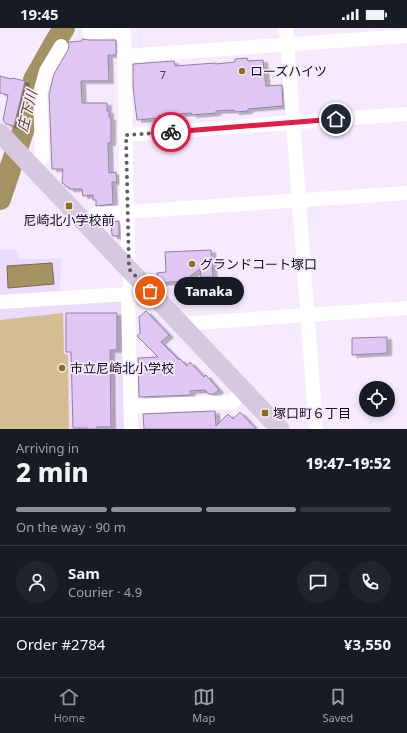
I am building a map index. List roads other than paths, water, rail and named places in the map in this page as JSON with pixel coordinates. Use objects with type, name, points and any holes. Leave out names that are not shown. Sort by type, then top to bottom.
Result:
[{"type":"street","points":[[286,28],[316,429]]},
{"type":"street","points":[[89,32],[124,30],[131,429]]},
{"type":"street","points":[[124,56],[407,36]]},
{"type":"street","points":[[29,164],[42,157],[40,93],[46,71],[61,46]]},
{"type":"street","points":[[126,135],[407,114]]},
{"type":"street","points":[[5,139],[86,224],[129,284],[181,324],[238,396],[280,429]]},
{"type":"street","points":[[86,224],[96,214],[407,193]]},
{"type":"street","points":[[0,302],[129,284]]},
{"type":"street","points":[[181,324],[407,308]]},
{"type":"street","points":[[131,406],[238,396]]},
{"type":"waterway","name":"庄下川","points":[[0,199],[28,116],[34,80],[64,28]]},
{"type":"place","name":"ローズハイツ","points":[[242,71]]},
{"type":"place","name":"尼崎北小学校前","points":[[69,206]]},
{"type":"place","name":"グランドコート塚口","points":[[192,264]]},
{"type":"place","name":"Tanaka","points":[[150,291]]},
{"type":"place","name":"市立尼崎北小学校","points":[[62,368]]},
{"type":"place","name":"塚口町６丁目","points":[[265,413]]}]
